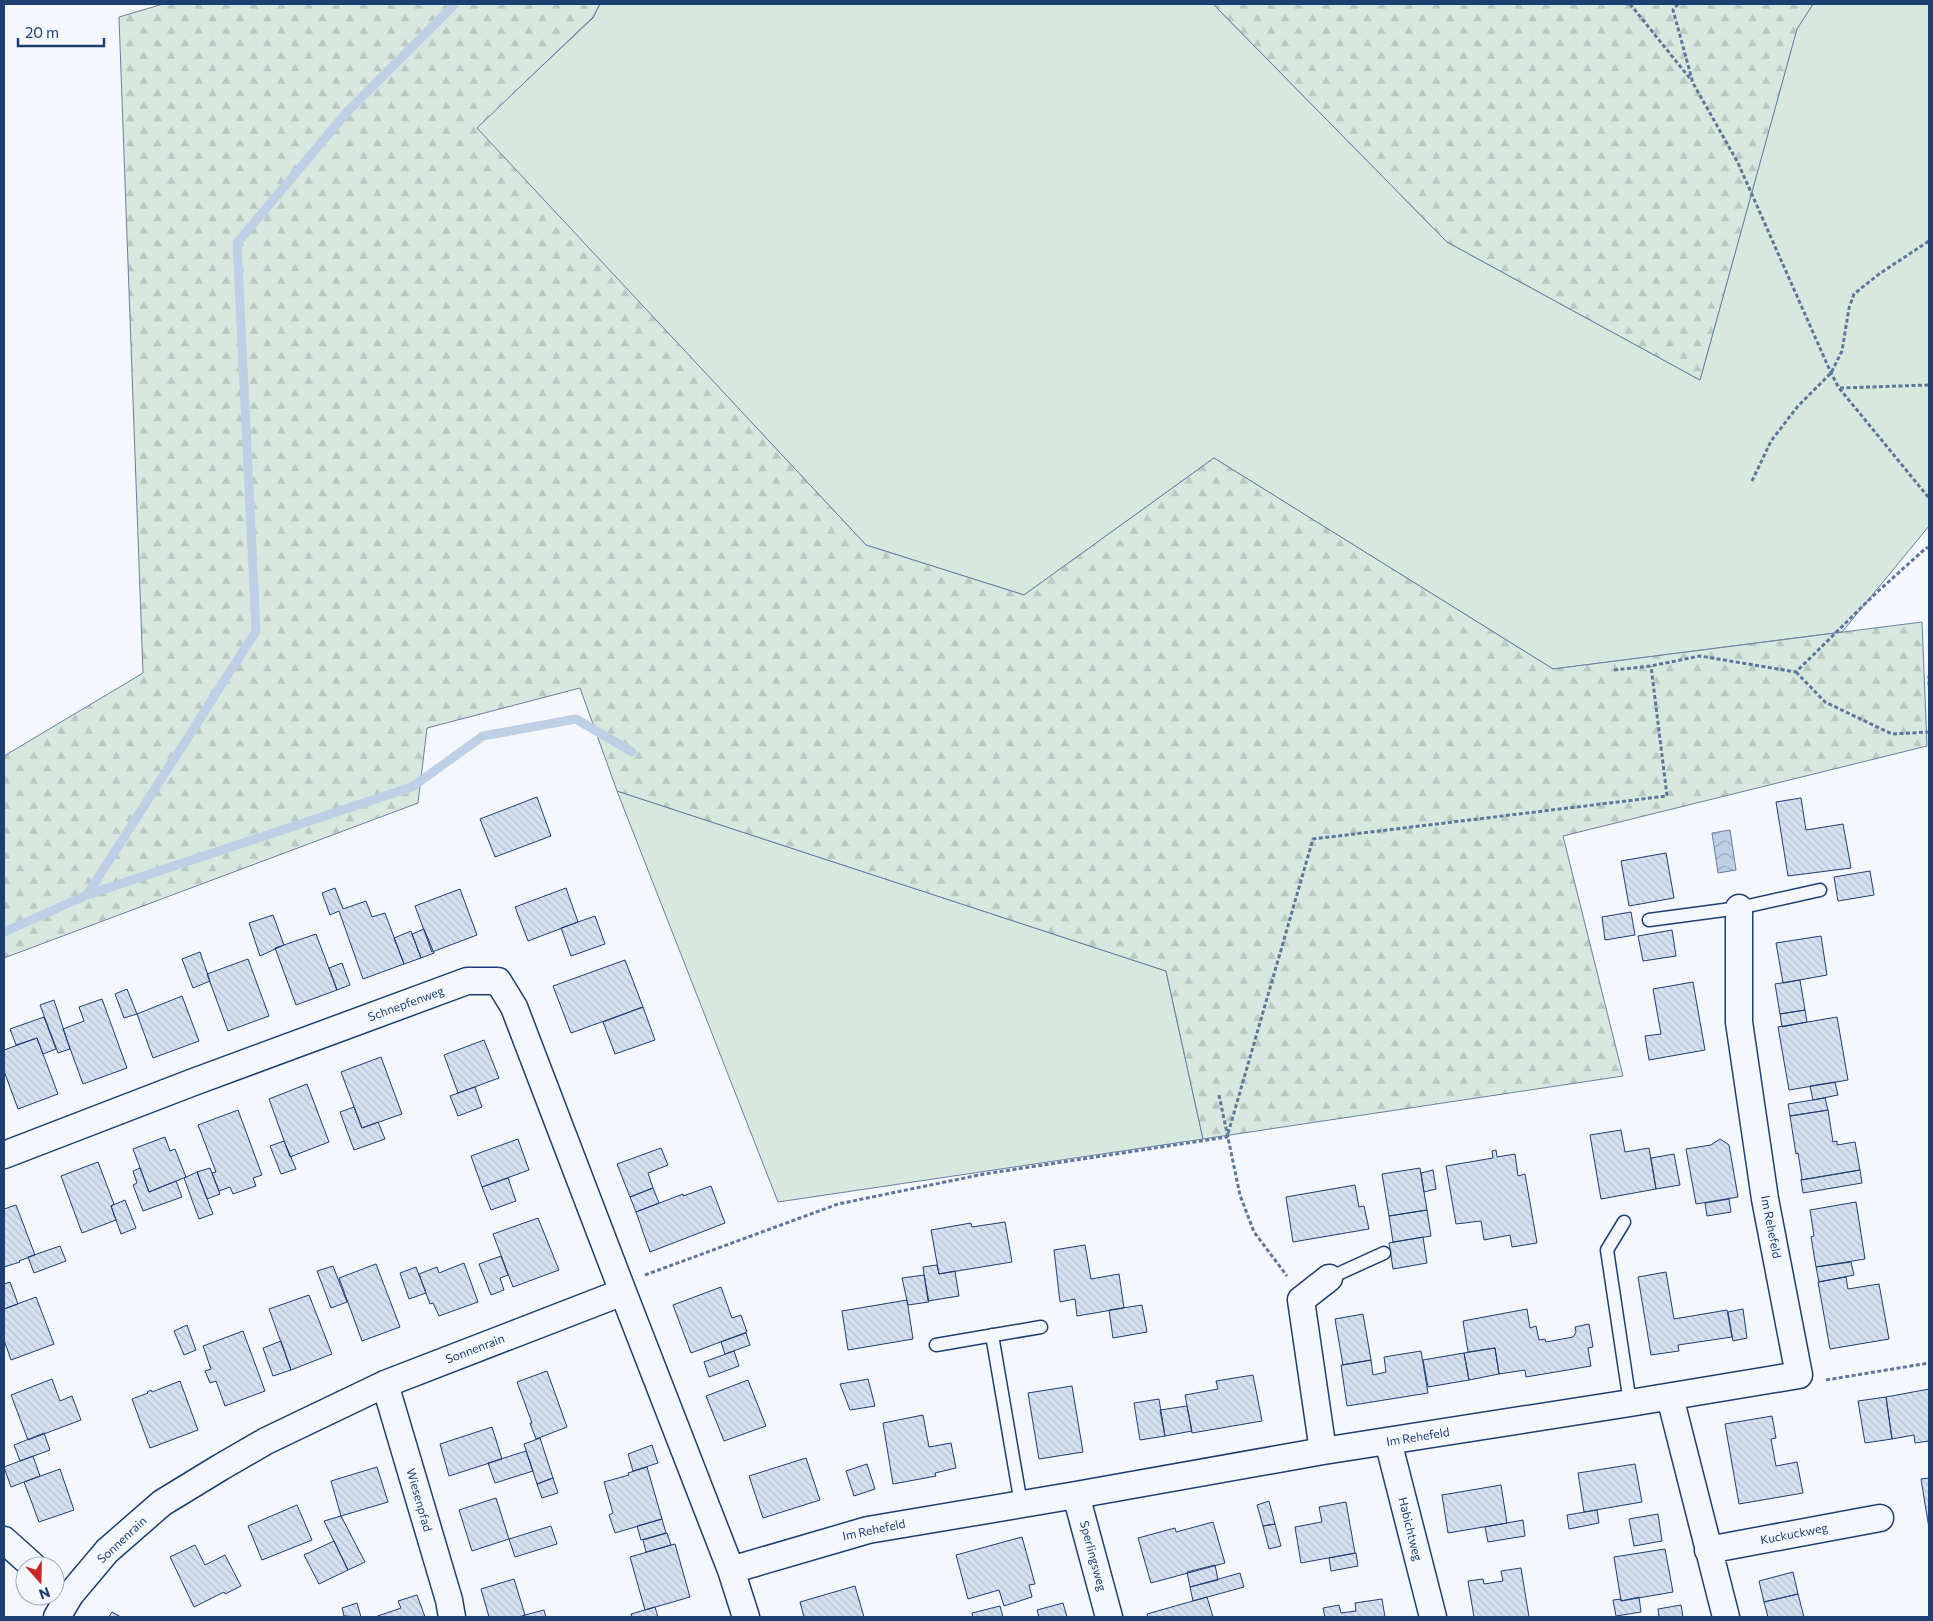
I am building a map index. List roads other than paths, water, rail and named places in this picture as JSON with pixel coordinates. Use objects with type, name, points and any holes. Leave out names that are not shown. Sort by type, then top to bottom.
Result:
[{"type":"street","name":"Im Rehefeld","points":[[731,1570],[868,1530],[1323,1451],[1799,1375],[1765,1199],[1739,1022],[1739,908]]},
{"type":"street","name":"Schnepfenweg","points":[[4,1155],[182,1086],[467,981],[498,981],[514,1007],[622,1288]]},
{"type":"street","points":[[1323,1451],[1300,1300],[1329,1278]]},
{"type":"street","name":"Sonnenrain","points":[[65,1587],[162,1503],[266,1441],[385,1384],[622,1288]]},
{"type":"street","points":[[622,1288],[731,1570],[746,1617]]},
{"type":"street","name":"Wiesenpfad","points":[[385,1384],[452,1617]]},
{"type":"street","points":[[1670,1397],[1726,1617]]},
{"type":"street","name":"Habichtweg","points":[[1388,1441],[1432,1617]]},
{"type":"street","name":"Sperlingsweg","points":[[1076,1495],[1109,1617]]},
{"type":"street","name":"Kuckuckweg","points":[[1708,1550],[1880,1518]]},
{"type":"street","points":[[4,1540],[22,1556]]},
{"type":"lane","points":[[1649,920],[1739,908],[1820,890]]},
{"type":"lane","points":[[1624,1222],[1607,1250],[1630,1403]]},
{"type":"lane","points":[[1329,1278],[1384,1254]]},
{"type":"lane","points":[[936,1345],[1041,1327]]},
{"type":"lane","points":[[992,1335],[1021,1504]]},
{"type":"water","points":[[1730,830],[1736,870],[1718,873],[1712,833]]},
{"type":"waterway","points":[[87,895],[256,631],[237,243],[347,112],[455,4]]},
{"type":"waterway","points":[[4,932],[87,895],[412,787],[483,736],[576,719],[632,752]]}]
